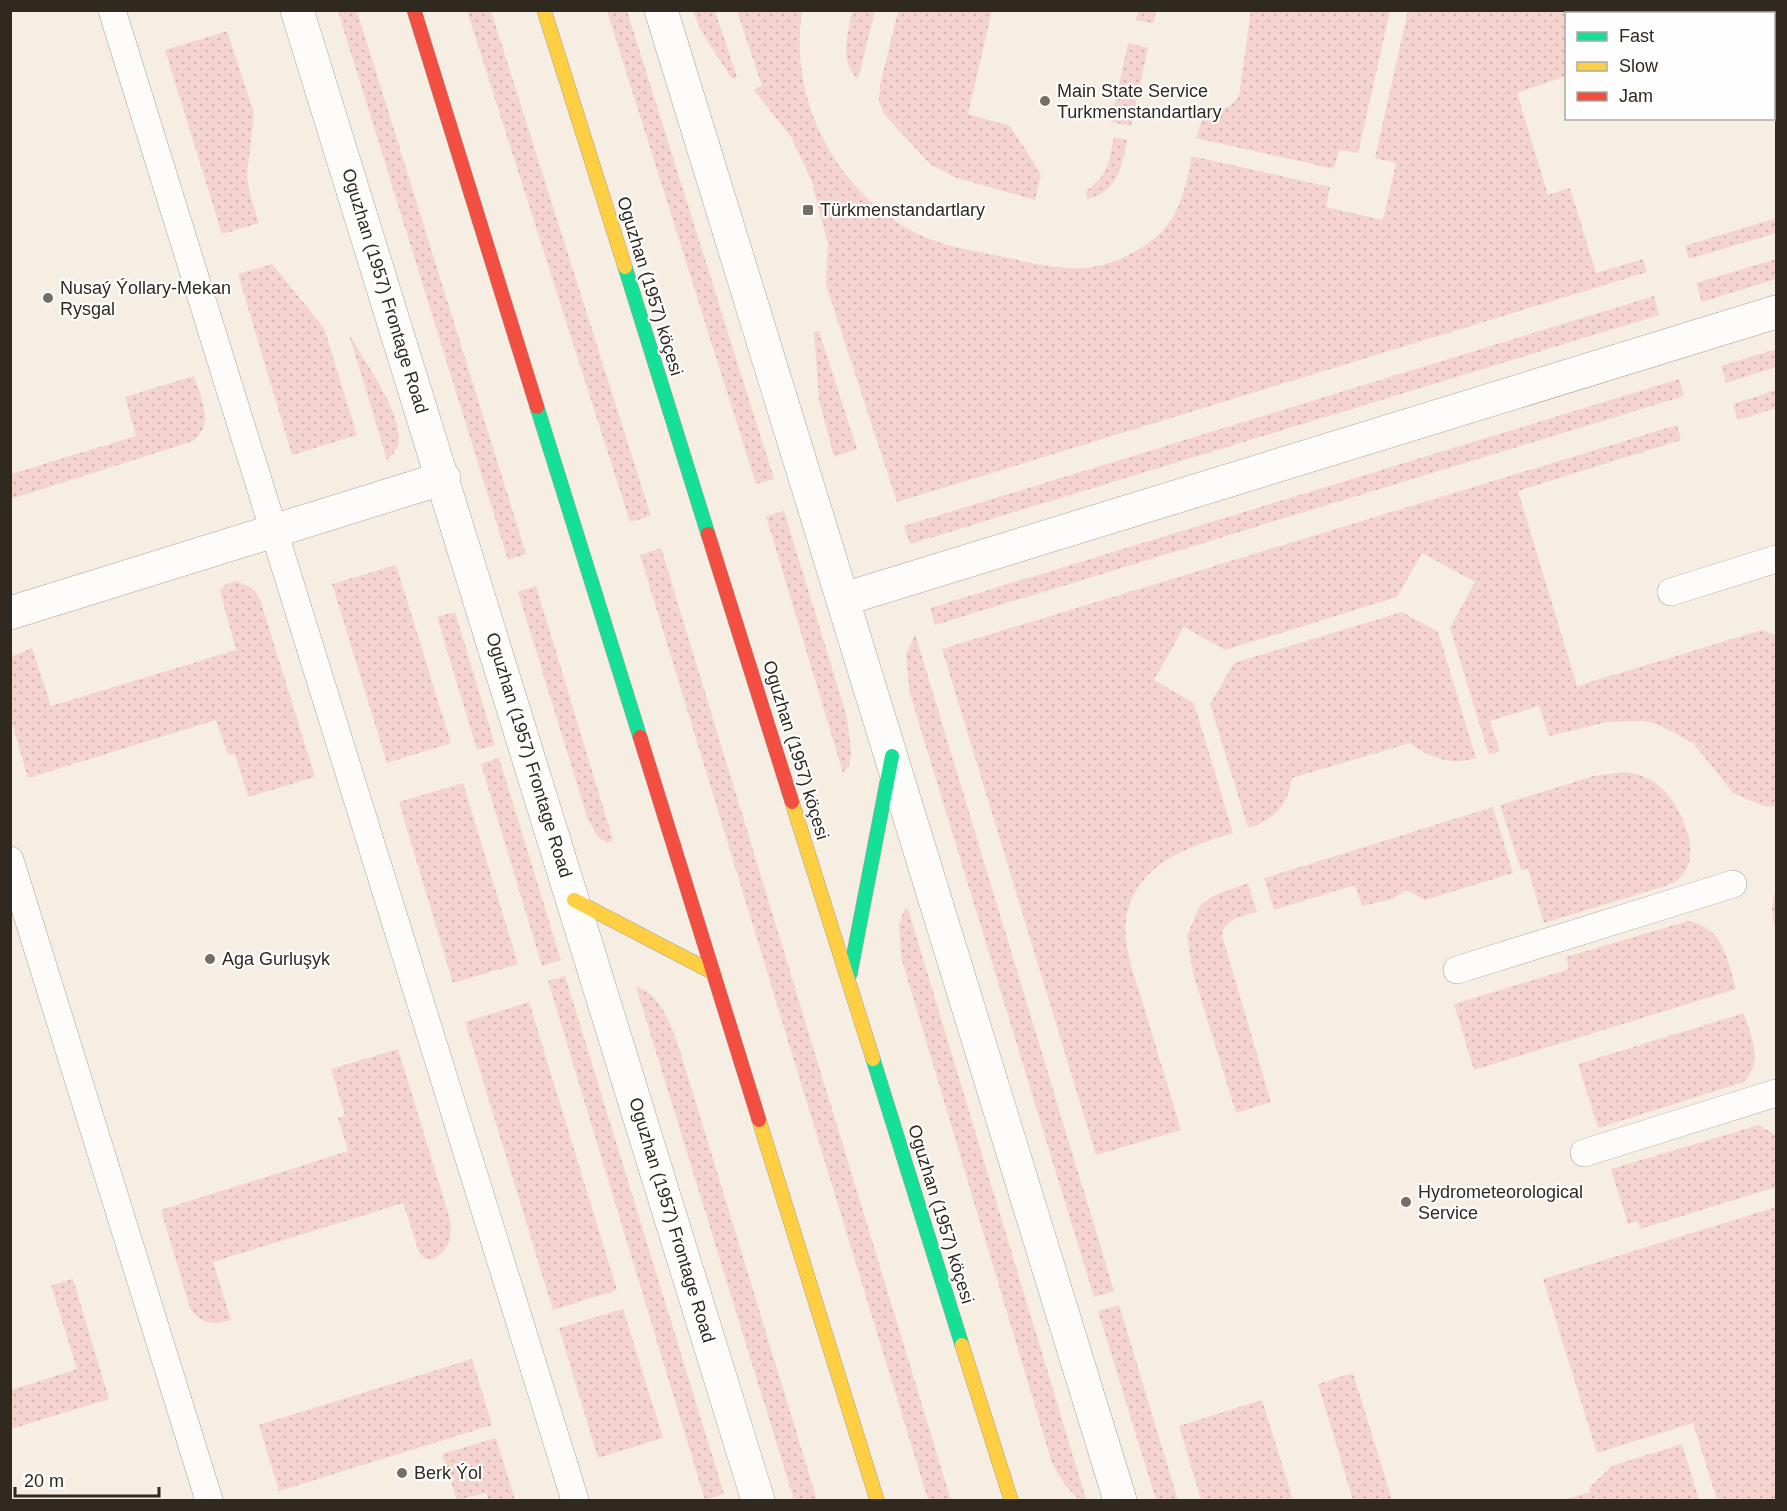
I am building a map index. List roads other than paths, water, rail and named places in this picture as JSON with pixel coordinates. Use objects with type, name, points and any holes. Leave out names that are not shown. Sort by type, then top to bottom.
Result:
[{"type":"main road","points":[[414,10],[877,1500]]},
{"type":"main road","name":"Oguzhan (1957) köçesi","points":[[544,10],[1011,1500]]},
{"type":"main road","points":[[849,979],[892,756]]},
{"type":"main road","points":[[574,900],[712,972]]},
{"type":"street","name":"Oguzhan (1957) Frontage Road","points":[[297,10],[444,477],[758,1500]]},
{"type":"street","points":[[661,10],[1120,1500]]},
{"type":"street","points":[[844,599],[1776,312]]},
{"type":"street","points":[[10,613],[444,477]]},
{"type":"lane","points":[[112,10],[575,1500]]},
{"type":"lane","points":[[1671,592],[1776,559]]},
{"type":"lane","points":[[10,860],[209,1500]]},
{"type":"lane","points":[[1457,970],[1733,884]]},
{"type":"lane","points":[[1584,1153],[1776,1093]]},
{"type":"place","name":"Main State Service Turkmenstandartlary","points":[[1045,101]]},
{"type":"place","name":"Türkmenstandartlary","points":[[808,210]]},
{"type":"place","name":"Nusaý Ýollary-Mekan Rysgal","points":[[48,298]]},
{"type":"place","name":"Aga Gurluşyk","points":[[210,959]]},
{"type":"place","name":"Hydrometeorological Service","points":[[1406,1202]]},
{"type":"place","name":"Berk Ýol","points":[[402,1473]]}]
